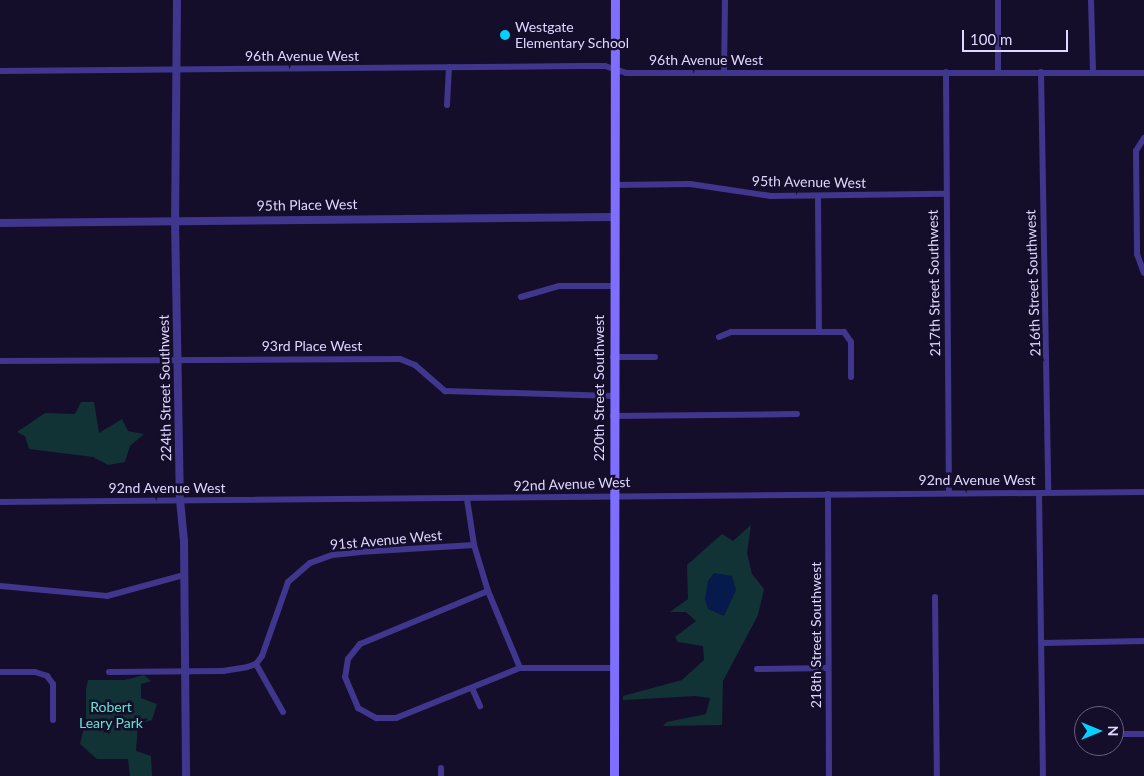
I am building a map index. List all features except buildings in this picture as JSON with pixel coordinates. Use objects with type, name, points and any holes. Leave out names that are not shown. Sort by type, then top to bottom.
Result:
[{"type":"main road","name":"220th Street Southwest","points":[[614,0],[614,776]]},
{"type":"street","name":"224th Street Southwest","points":[[177,0],[175,220],[180,500],[184,576],[186,776]]},
{"type":"street","points":[[724,0],[724,73]]},
{"type":"street","points":[[998,0],[998,72]]},
{"type":"street","points":[[1091,0],[1092,72]]},
{"type":"street","name":"96th Avenue West","points":[[0,71],[602,66],[626,73],[1144,73]]},
{"type":"street","points":[[447,105],[448,67]]},
{"type":"street","name":"217th Street Southwest","points":[[946,72],[945,194],[950,493]]},
{"type":"street","name":"216th Street Southwest","points":[[1042,72],[1048,492]]},
{"type":"street","points":[[1143,139],[1136,151],[1137,254],[1144,274]]},
{"type":"street","name":"95th Avenue West","points":[[614,185],[690,184],[760,196],[945,194]]},
{"type":"street","points":[[818,196],[819,330]]},
{"type":"street","name":"95th Place West","points":[[0,223],[614,217]]},
{"type":"street","points":[[521,296],[559,286],[614,286]]},
{"type":"street","points":[[719,337],[731,332],[836,330],[848,336],[851,377]]},
{"type":"street","points":[[613,357],[655,356]]},
{"type":"street","name":"93rd Place West","points":[[0,361],[400,359],[415,365],[445,391],[613,396]]},
{"type":"street","points":[[613,416],[797,414]]},
{"type":"street","name":"92nd Avenue West","points":[[0,502],[1144,492]]},
{"type":"street","points":[[1039,493],[1042,776]]},
{"type":"street","name":"218th Street Southwest","points":[[828,494],[829,776]]},
{"type":"street","points":[[467,499],[474,545],[488,591],[520,668]]},
{"type":"street","name":"91st Avenue West","points":[[256,664],[262,656],[288,582],[310,563],[332,555],[359,552],[474,545]]},
{"type":"street","points":[[0,586],[107,596],[184,576]]},
{"type":"street","points":[[488,591],[360,644],[348,659],[345,676],[358,708],[376,718],[396,718],[520,668],[614,668]]},
{"type":"street","points":[[935,597],[937,776]]},
{"type":"street","points":[[1042,643],[1144,641]]},
{"type":"street","points":[[108,672],[230,670],[256,664],[283,712]]},
{"type":"street","points":[[756,668],[828,668]]},
{"type":"street","points":[[0,672],[42,673],[52,684],[53,720]]},
{"type":"street","points":[[472,688],[480,706]]},
{"type":"street","points":[[1124,734],[1144,734]]},
{"type":"street","points":[[441,768],[441,776]]},
{"type":"green space","points":[[81,402],[94,402],[99,433],[122,419],[128,431],[144,434],[130,446],[125,462],[108,465],[93,457],[29,449],[25,436],[17,432],[45,413],[75,414]]},
{"type":"green space","points":[[751,525],[747,553],[752,574],[764,589],[758,615],[723,681],[722,725],[663,726],[667,722],[706,714],[710,698],[695,696],[623,700],[623,696],[682,680],[704,660],[703,646],[678,642],[675,637],[696,621],[686,612],[670,612],[688,599],[687,565],[722,534],[733,541]]},
{"type":"green space","name":"Robert Leary Park","points":[[144,675],[151,681],[141,684],[141,698],[157,704],[152,720],[138,724],[136,751],[151,756],[152,776],[130,776],[128,759],[97,759],[80,744],[86,720],[86,689],[88,680],[125,680]]},
{"type":"water","points":[[714,573],[732,576],[736,590],[724,616],[708,609],[705,599],[708,581]]},
{"type":"place","name":"Westgate Elementary School","points":[[505,35]]}]
